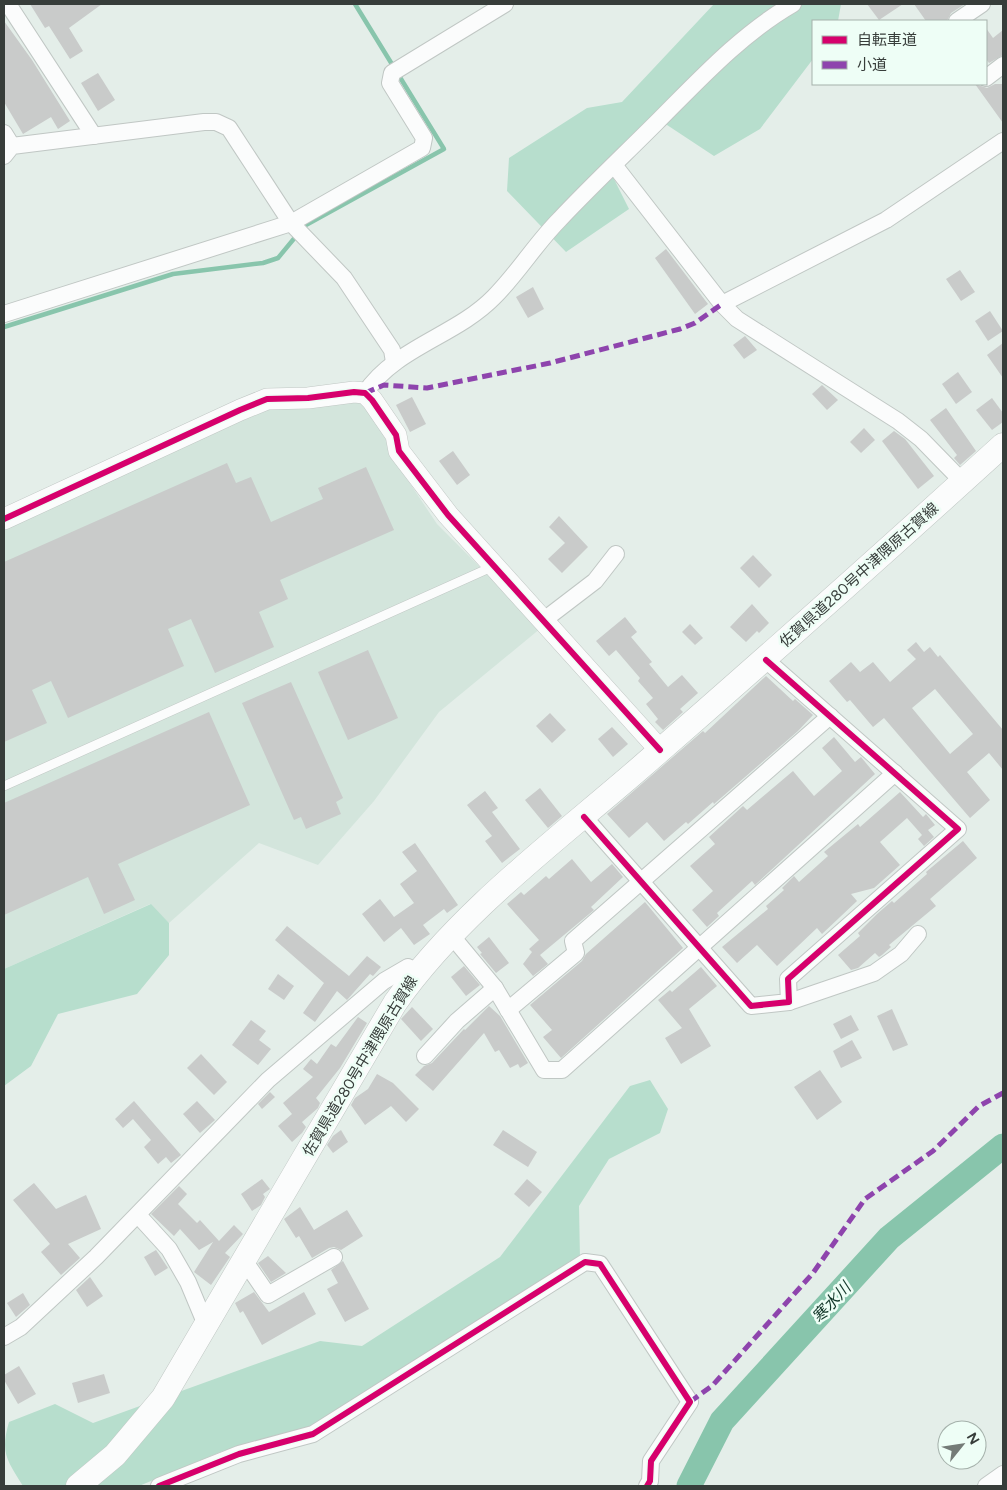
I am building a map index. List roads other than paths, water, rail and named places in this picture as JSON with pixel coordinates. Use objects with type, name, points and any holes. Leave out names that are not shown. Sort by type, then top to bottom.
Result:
[{"type":"main road","name":"佐賀県道280号中津隈原古賀線","points":[[78,1486],[115,1455],[164,1398],[394,1003],[417,972],[451,935],[660,750],[766,660],[1003,445]]},
{"type":"street","points":[[8,4],[94,136]]},
{"type":"street","points":[[4,314],[291,223],[422,148],[424,138],[390,83],[396,71],[505,4]]},
{"type":"street","points":[[365,393],[372,382],[394,362],[477,312],[494,298],[559,220],[737,44],[793,4]]},
{"type":"street","points":[[958,20],[982,4]]},
{"type":"street","points":[[987,77],[1003,66]]},
{"type":"street","points":[[6,145],[216,122],[229,128],[291,223],[344,278],[392,350],[394,362]]},
{"type":"street","points":[[722,304],[886,220],[1003,141]]},
{"type":"street","points":[[614,165],[722,304],[737,319],[898,421],[921,440],[963,482]]},
{"type":"street","points":[[4,519],[267,399],[354,392],[365,393],[396,435],[399,451],[448,515],[660,750]]},
{"type":"street","points":[[544,620],[595,581],[616,554]]},
{"type":"street","points":[[766,660],[958,829],[788,979],[789,1002]]},
{"type":"street","points":[[508,1010],[576,952],[573,941],[830,716]]},
{"type":"street","points":[[451,935],[495,988],[544,1070],[562,1070],[895,773]]},
{"type":"street","points":[[584,817],[751,1006],[789,1002],[874,973],[900,954],[918,934]]},
{"type":"street","points":[[4,1337],[21,1326],[96,1257],[268,1080],[384,981],[408,967],[417,972]]},
{"type":"street","points":[[425,1056],[457,1021],[495,988]]},
{"type":"street","points":[[138,1215],[169,1249],[188,1282],[206,1325]]},
{"type":"street","points":[[244,1260],[268,1296],[334,1257]]},
{"type":"street","points":[[159,1486],[239,1454],[313,1434],[586,1262],[600,1264],[690,1402],[652,1462],[650,1481],[647,1486]]},
{"type":"street","points":[[986,1486],[1003,1474]]},
{"type":"lane","points":[[4,786],[494,566]]},
{"type":"waterway","points":[[302,229],[306,225],[444,149],[355,4]]},
{"type":"waterway","points":[[4,327],[173,274],[263,263],[278,258],[297,235]]},
{"type":"waterway","name":"寒水川","points":[[689,1486],[722,1421],[889,1238],[1003,1146]]}]
